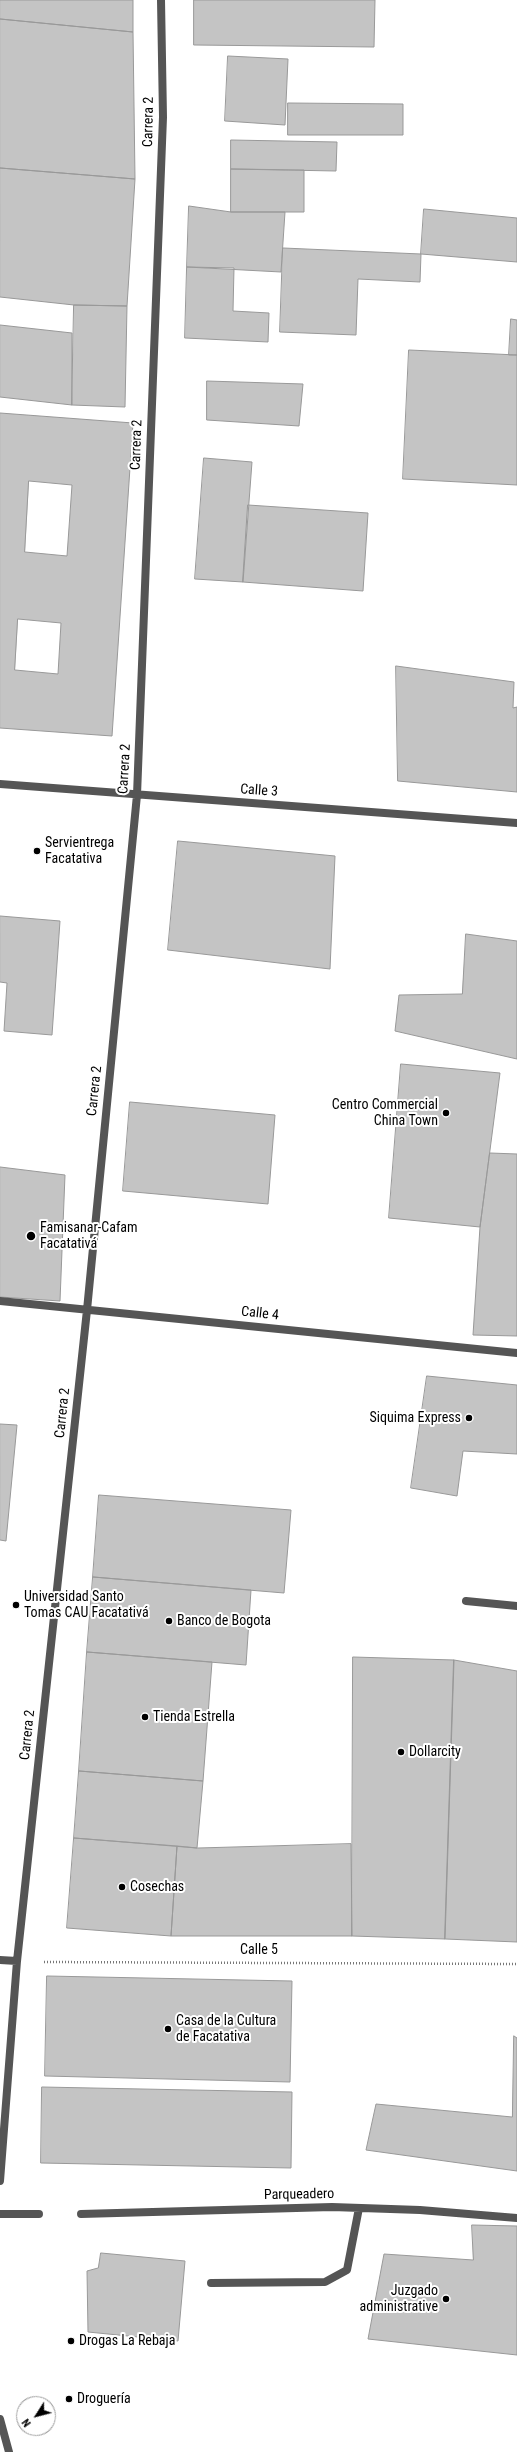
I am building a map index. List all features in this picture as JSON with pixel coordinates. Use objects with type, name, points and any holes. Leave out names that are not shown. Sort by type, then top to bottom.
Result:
[{"type":"street","name":"Carrera 2","points":[[0,2181],[17,1961],[87,1310],[137,794],[163,117],[161,0]]},
{"type":"street","name":"Calle 3","points":[[0,784],[517,823]]},
{"type":"street","name":"Calle 4","points":[[0,1301],[517,1353]]},
{"type":"street","points":[[466,1601],[517,1606]]},
{"type":"street","points":[[0,1960],[17,1961]]},
{"type":"street","points":[[211,2283],[325,2282],[347,2270],[359,2208]]},
{"type":"street","name":"Parqueadero","points":[[81,2214],[359,2208],[420,2210],[517,2218]]},
{"type":"street","points":[[0,2214],[39,2214]]},
{"type":"street","points":[[0,2419],[9,2452]]},
{"type":"path","name":"Calle 5","points":[[17,1961],[517,1964]]},
{"type":"building","points":[[0,0],[133,0],[133,32],[0,19]]},
{"type":"building","points":[[194,0],[375,0],[374,47],[194,45]]},
{"type":"building","points":[[0,19],[133,32],[135,179],[0,168]]},
{"type":"building","points":[[228,56],[288,59],[285,125],[225,121]]},
{"type":"building","points":[[288,103],[403,104],[403,135],[288,135]]},
{"type":"building","points":[[231,140],[337,142],[336,171],[231,169]]},
{"type":"building","points":[[0,168],[135,179],[127,306],[74,305],[0,297]]},
{"type":"building","points":[[231,169],[304,170],[304,212],[231,212]]},
{"type":"building","points":[[189,206],[231,212],[285,212],[281,272],[187,267]]},
{"type":"building","points":[[424,209],[517,218],[517,262],[421,254]]},
{"type":"building","points":[[283,248],[421,254],[420,282],[358,279],[356,335],[280,332]]},
{"type":"building","points":[[187,267],[234,268],[233,311],[269,313],[268,342],[185,338]]},
{"type":"building","points":[[74,305],[127,306],[125,407],[72,405]]},
{"type":"building","points":[[511,319],[517,320],[517,355],[509,355]]},
{"type":"building","points":[[0,325],[72,333],[72,405],[0,397]]},
{"type":"building","points":[[409,350],[517,355],[517,485],[403,479]]},
{"type":"building","points":[[207,381],[303,384],[299,426],[207,420]]},
{"type":"building","points":[[0,413],[133,423],[112,736],[0,728]],"holes":[[[29,481],[72,485],[67,556],[25,552]],[[18,619],[61,623],[58,674],[15,670]]]},
{"type":"building","points":[[204,458],[252,462],[243,582],[195,579]]},
{"type":"building","points":[[248,505],[368,513],[363,591],[243,582]]},
{"type":"building","points":[[396,666],[514,682],[513,708],[517,707],[517,792],[398,781]]},
{"type":"building","points":[[178,841],[335,856],[330,969],[168,950]]},
{"type":"building","points":[[0,916],[60,921],[52,1035],[4,1031],[7,983],[0,982]]},
{"type":"building","points":[[466,934],[517,941],[517,1059],[395,1031],[399,995],[462,994]]},
{"type":"building","name":"Centro Commercial China Town","points":[[401,1064],[500,1073],[480,1227],[389,1218]]},
{"type":"building","points":[[130,1102],[275,1115],[268,1204],[123,1191]]},
{"type":"building","points":[[490,1153],[517,1154],[517,1336],[473,1335],[480,1227]]},
{"type":"building","name":"Famisanar-Cafam Facatativá","points":[[0,1167],[65,1175],[60,1301],[0,1297]]},
{"type":"building","name":"Siquima Express","points":[[427,1376],[517,1385],[517,1454],[463,1451],[457,1496],[411,1488]]},
{"type":"building","points":[[0,1424],[17,1425],[6,1541],[0,1540]]},
{"type":"building","points":[[99,1495],[291,1510],[284,1593],[93,1577]]},
{"type":"building","name":"Banco de Bogota","points":[[93,1577],[251,1590],[246,1665],[87,1652]]},
{"type":"building","name":"Tienda Estrella","points":[[87,1652],[212,1662],[203,1781],[79,1771]]},
{"type":"building","name":"Dollarcity","points":[[353,1657],[454,1660],[445,1939],[352,1936]]},
{"type":"building","points":[[454,1660],[517,1671],[517,1942],[445,1939]]},
{"type":"building","points":[[79,1771],[203,1781],[197,1848],[74,1838]]},
{"type":"building","name":"Cosechas","points":[[74,1838],[177,1846],[171,1936],[67,1928]]},
{"type":"building","points":[[351,1844],[352,1936],[171,1936],[177,1846],[197,1848]]},
{"type":"building","name":"Casa de la Cultura de Facatativa","points":[[47,1976],[292,1981],[290,2082],[45,2076]]},
{"type":"building","points":[[514,2036],[517,2038],[517,2171],[366,2150],[376,2104],[512,2117]]},
{"type":"building","points":[[42,2087],[292,2092],[291,2168],[41,2163]]},
{"type":"building","name":"Juzgado administrative","points":[[472,2225],[517,2226],[517,2355],[368,2339],[384,2254],[473,2260]]},
{"type":"building","points":[[101,2253],[185,2261],[178,2341],[88,2332],[87,2271],[98,2268]]},
{"type":"place","name":"Servientrega Facatativa","points":[[37,851]]},
{"type":"place","name":"Centro Commercial China Town","points":[[446,1113]]},
{"type":"place","name":"Famisanar-Cafam Facatativá","points":[[31,1236]]},
{"type":"place","name":"Siquima Express","points":[[469,1418]]},
{"type":"place","name":"Universidad Santo Tomas CAU Facatativá","points":[[16,1605]]},
{"type":"place","name":"Banco de Bogota","points":[[169,1621]]},
{"type":"place","name":"Tienda Estrella","points":[[145,1717]]},
{"type":"place","name":"Dollarcity","points":[[401,1752]]},
{"type":"place","name":"Cosechas","points":[[122,1887]]},
{"type":"place","name":"Casa de la Cultura de Facatativa","points":[[168,2029]]},
{"type":"place","name":"Juzgado administrative","points":[[446,2299]]},
{"type":"place","name":"Drogas La Rebaja","points":[[71,2341]]},
{"type":"place","name":"Droguería","points":[[69,2399]]}]
